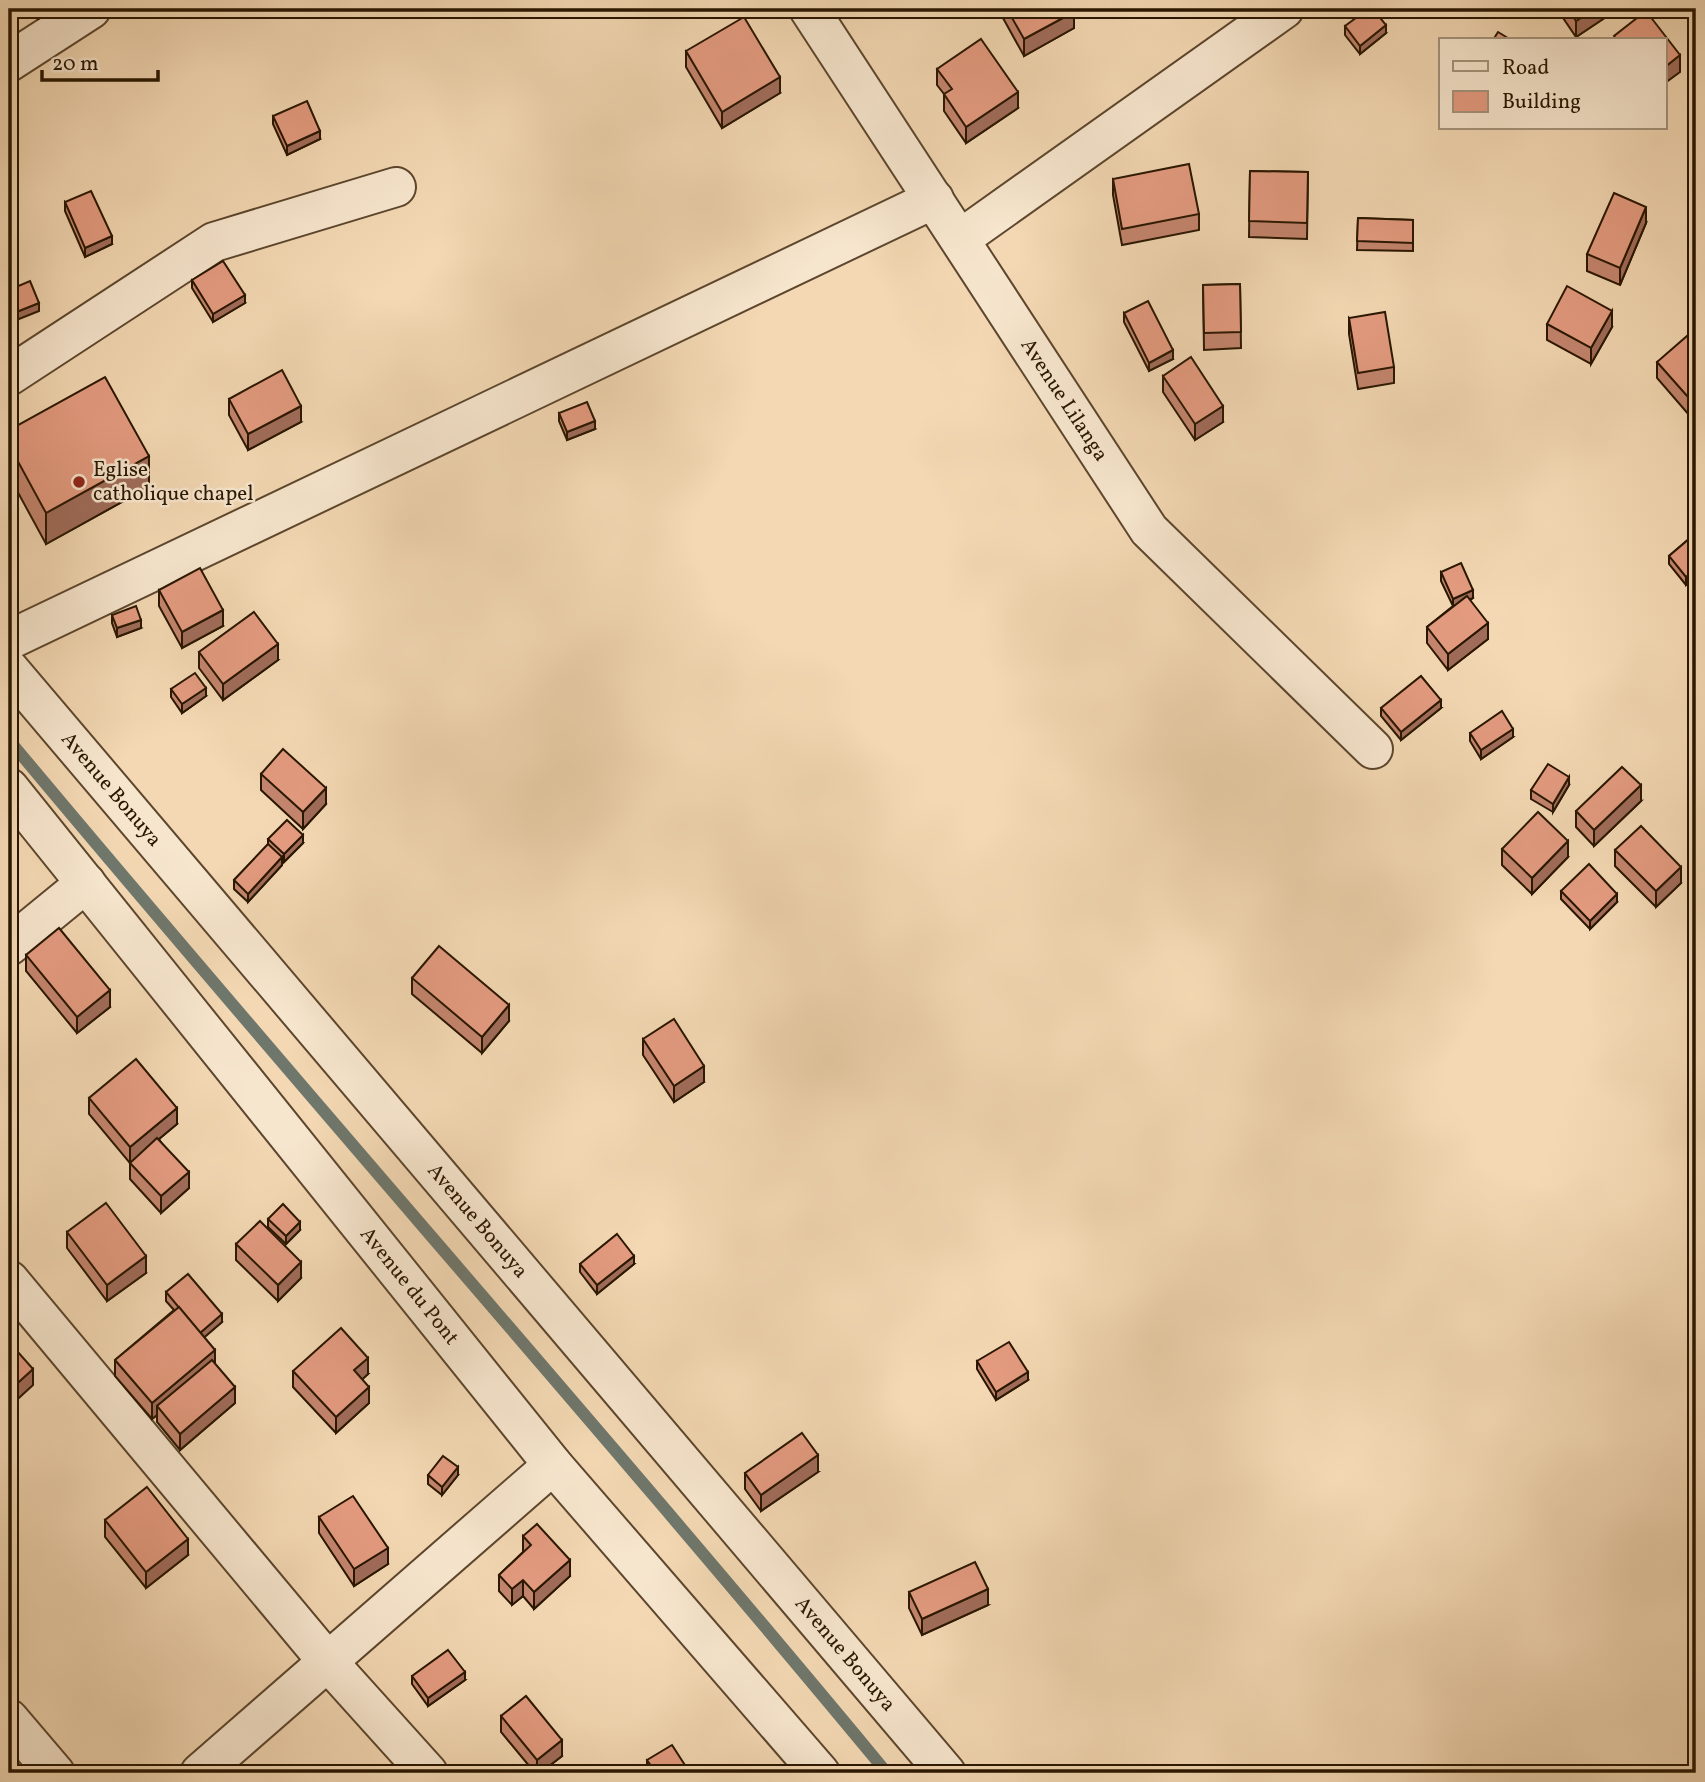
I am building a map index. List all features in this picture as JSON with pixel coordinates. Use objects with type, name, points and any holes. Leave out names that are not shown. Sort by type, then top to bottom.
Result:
[{"type":"street","points":[[9,62],[92,9]]},
{"type":"street","name":"Avenue Lilanga","points":[[809,9],[1149,530],[1373,749]]},
{"type":"street","points":[[960,239],[1284,9]]},
{"type":"street","points":[[9,376],[215,242],[396,187]]},
{"type":"street","points":[[9,640],[934,199]]},
{"type":"street","name":"Avenue Bonuya","points":[[9,669],[946,1773]]},
{"type":"street","name":"Avenue du Pont","points":[[9,788],[553,1465],[820,1773]]},
{"type":"street","points":[[9,946],[86,883]]},
{"type":"street","points":[[9,1280],[328,1662],[428,1773]]},
{"type":"street","points":[[200,1773],[553,1465]]},
{"type":"street","points":[[9,1719],[55,1773]]},
{"type":"building","points":[[1007,9],[1072,9],[1074,12],[1024,39]]},
{"type":"building","points":[[1368,9],[1373,9],[1386,25],[1360,46],[1345,26]]},
{"type":"building","points":[[1568,9],[1594,9],[1576,21]]},
{"type":"building","points":[[1646,11],[1680,55],[1666,66],[1666,38],[1614,36]]},
{"type":"building","points":[[744,17],[780,77],[722,112],[686,51]]},
{"type":"building","points":[[1498,32],[1508,38],[1494,38]]},
{"type":"building","points":[[981,39],[1018,92],[966,127],[944,94],[952,89],[937,69]]},
{"type":"building","points":[[307,101],[320,131],[287,146],[273,116]]},
{"type":"building","points":[[1189,164],[1199,214],[1122,229],[1113,179]]},
{"type":"building","points":[[1250,171],[1308,172],[1307,223],[1249,221]]},
{"type":"building","points":[[91,191],[112,236],[85,248],[65,202]]},
{"type":"building","points":[[1614,193],[1646,207],[1620,268],[1587,254]]},
{"type":"building","points":[[1358,218],[1413,220],[1413,243],[1357,241]]},
{"type":"building","points":[[223,261],[245,295],[213,314],[192,280]]},
{"type":"building","points":[[30,281],[39,303],[9,315],[9,290]]},
{"type":"building","points":[[1240,284],[1241,332],[1204,333],[1203,285]]},
{"type":"building","points":[[1567,286],[1612,311],[1591,348],[1547,324]]},
{"type":"building","points":[[1148,301],[1173,350],[1149,363],[1124,313]]},
{"type":"building","points":[[1385,312],[1394,367],[1358,373],[1349,318]]},
{"type":"building","points":[[1687,336],[1696,347],[1696,406],[1657,362]]},
{"type":"building","points":[[1191,357],[1223,406],[1195,424],[1163,376]]},
{"type":"building","points":[[282,370],[301,406],[248,434],[229,399]]},
{"type":"building","name":"Eglise catholique chapel","points":[[105,377],[149,456],[46,513],[9,445],[9,430]]},
{"type":"building","points":[[587,402],[595,421],[567,432],[559,413]]},
{"type":"building","points":[[1696,533],[1696,569],[1686,577],[1669,556]]},
{"type":"building","points":[[1461,563],[1473,590],[1453,599],[1441,572]]},
{"type":"building","points":[[200,568],[223,610],[182,632],[159,590]]},
{"type":"building","points":[[1467,596],[1488,623],[1448,654],[1427,627]]},
{"type":"building","points":[[136,606],[141,620],[117,628],[112,615]]},
{"type":"building","points":[[254,612],[278,644],[223,684],[199,652]]},
{"type":"building","points":[[195,673],[206,688],[182,704],[171,689]]},
{"type":"building","points":[[1421,676],[1441,700],[1401,732],[1381,708]]},
{"type":"building","points":[[1502,711],[1513,729],[1481,750],[1470,733]]},
{"type":"building","points":[[283,749],[326,788],[303,812],[261,774]]},
{"type":"building","points":[[1548,764],[1569,777],[1553,804],[1531,790]]},
{"type":"building","points":[[1622,767],[1641,785],[1594,830],[1576,811]]},
{"type":"building","points":[[1538,812],[1568,841],[1532,878],[1502,849]]},
{"type":"building","points":[[287,820],[303,835],[284,854],[268,839]]},
{"type":"building","points":[[1641,826],[1681,867],[1656,891],[1615,850]]},
{"type":"building","points":[[268,844],[282,857],[248,894],[234,880]]},
{"type":"building","points":[[1589,864],[1617,894],[1590,921],[1561,891]]},
{"type":"building","points":[[59,928],[110,990],[77,1017],[26,955]]},
{"type":"building","points":[[439,946],[509,1005],[482,1037],[412,978]]},
{"type":"building","points":[[674,1019],[704,1066],[674,1086],[643,1039]]},
{"type":"building","points":[[136,1059],[177,1108],[130,1147],[89,1098]]},
{"type":"building","points":[[157,1138],[189,1172],[161,1196],[130,1163]]},
{"type":"building","points":[[106,1203],[146,1256],[107,1285],[67,1232]]},
{"type":"building","points":[[283,1204],[300,1222],[286,1236],[268,1219]]},
{"type":"building","points":[[260,1221],[301,1262],[278,1285],[236,1244]]},
{"type":"building","points":[[617,1234],[634,1256],[597,1285],[580,1264]]},
{"type":"building","points":[[188,1274],[222,1314],[200,1333],[166,1292]]},
{"type":"building","points":[[179,1307],[215,1350],[152,1403],[115,1360]]},
{"type":"building","points":[[341,1328],[368,1358],[354,1370],[369,1387],[336,1417],[293,1371]]},
{"type":"building","points":[[9,1342],[33,1369],[9,1391]]},
{"type":"building","points":[[1009,1342],[1028,1372],[996,1392],[977,1361]]},
{"type":"building","points":[[212,1360],[235,1387],[180,1434],[157,1406]]},
{"type":"building","points":[[802,1433],[818,1455],[761,1495],[745,1473]]},
{"type":"building","points":[[443,1456],[458,1467],[442,1487],[428,1475]]},
{"type":"building","points":[[147,1487],[188,1539],[146,1572],[105,1520]]},
{"type":"building","points":[[353,1496],[388,1548],[354,1569],[319,1517]]},
{"type":"building","points":[[537,1524],[570,1560],[534,1592],[523,1580],[512,1589],[499,1575],[531,1545],[523,1536]]},
{"type":"building","points":[[975,1562],[988,1589],[922,1619],[909,1592]]},
{"type":"building","points":[[448,1650],[465,1672],[428,1698],[412,1676]]},
{"type":"building","points":[[526,1696],[562,1740],[537,1760],[501,1716]]},
{"type":"building","points":[[672,1745],[690,1773],[656,1773],[647,1760]]},
{"type":"waterway","points":[[9,740],[887,1773]]},
{"type":"place","name":"Eglise catholique chapel","points":[[79,482]]}]
